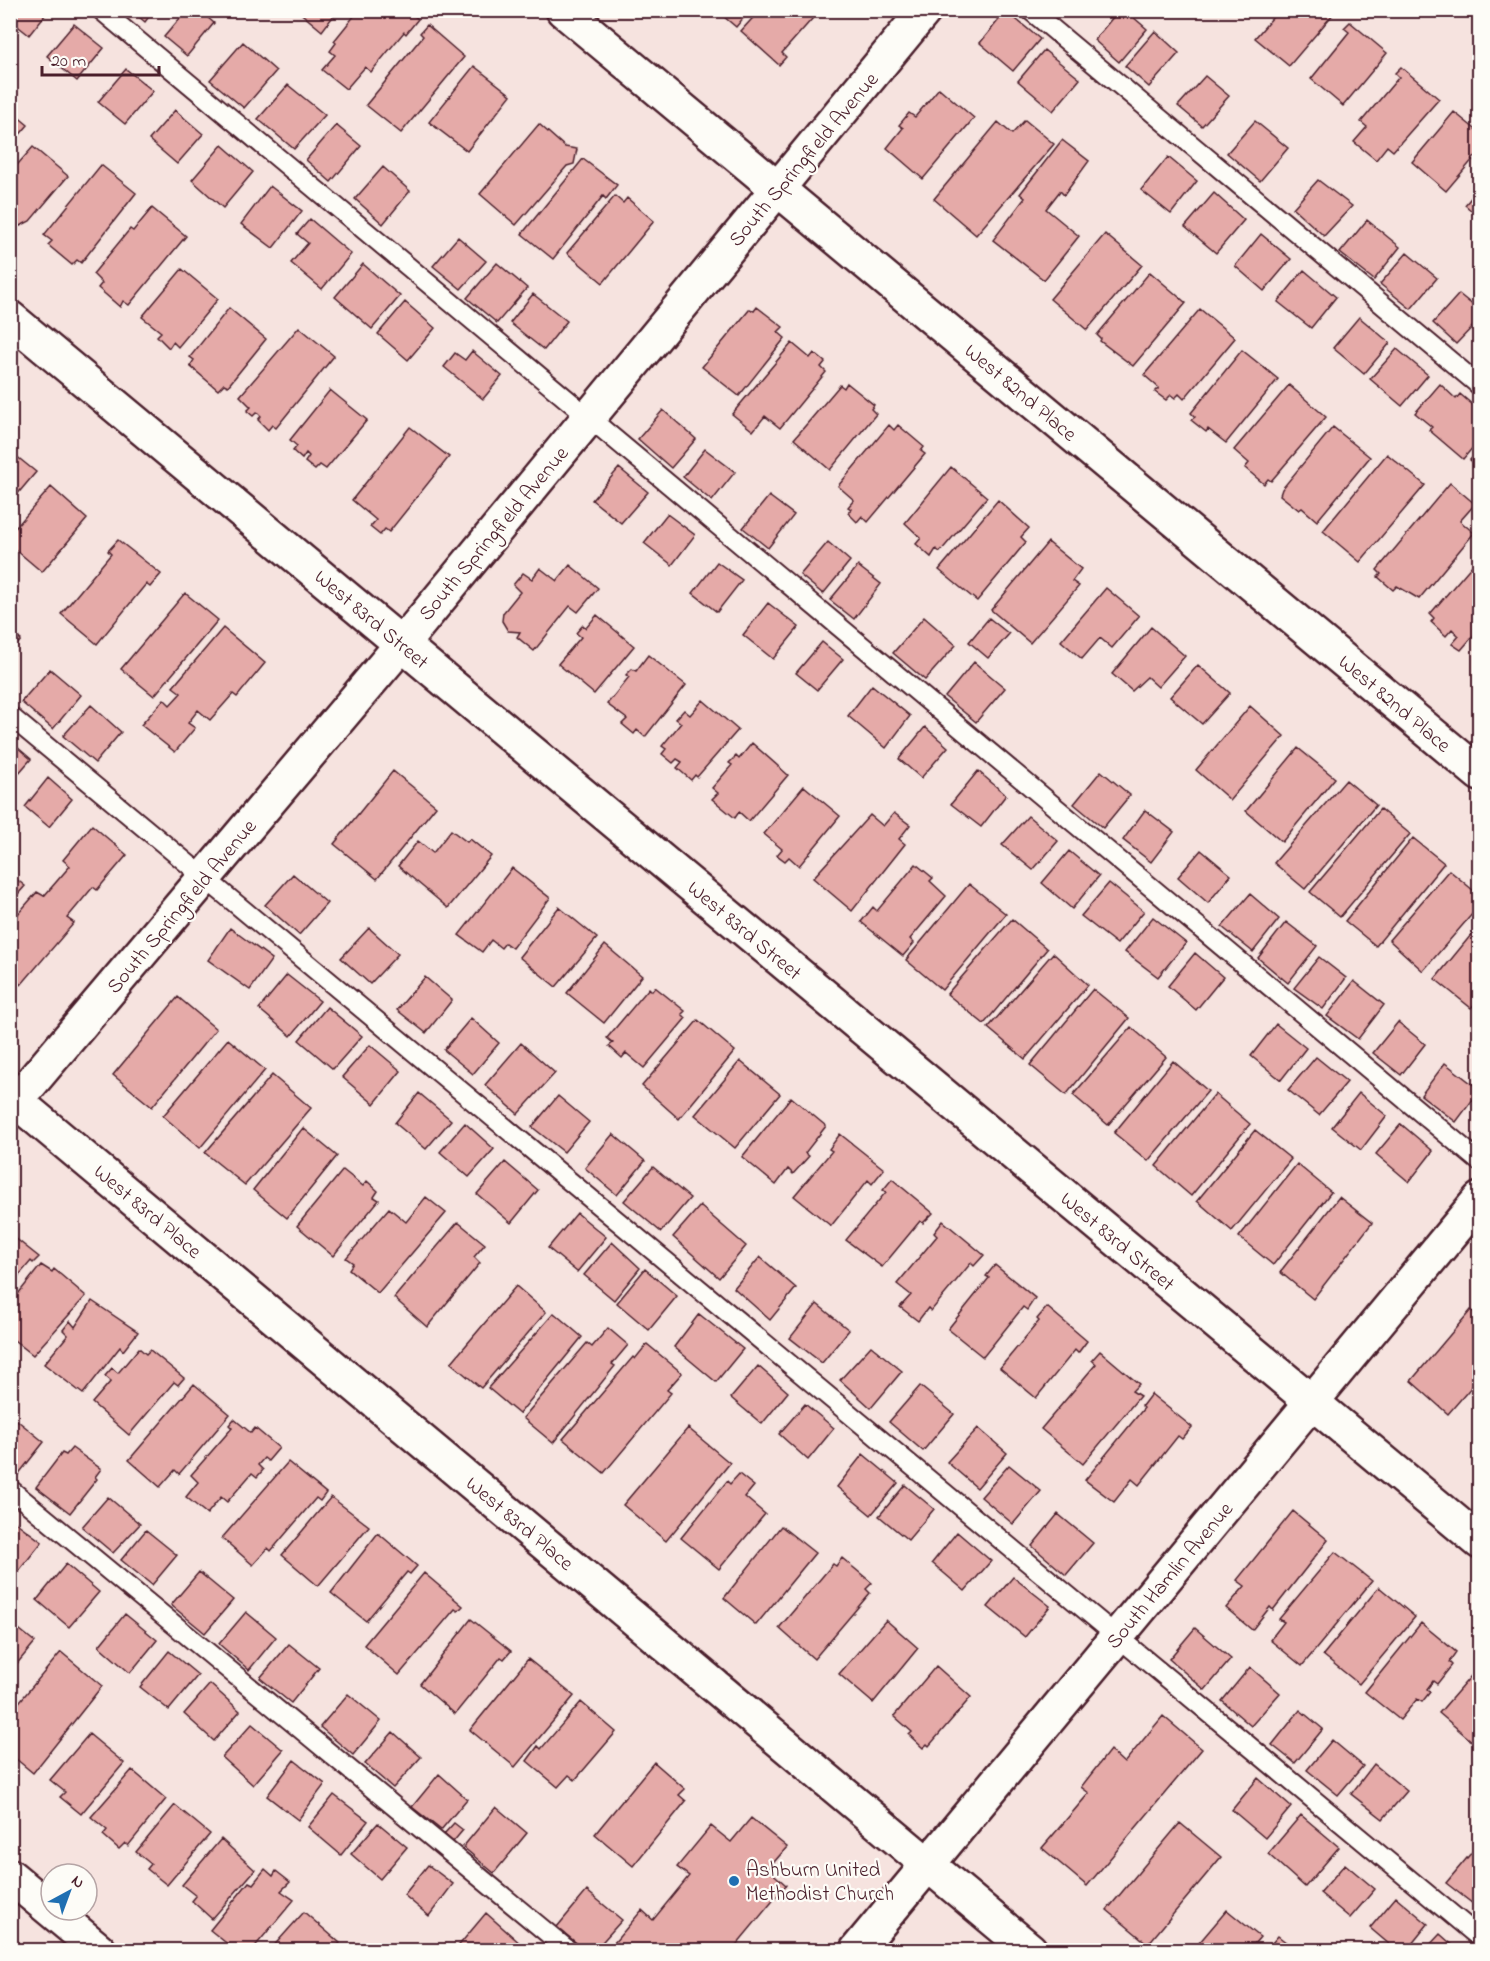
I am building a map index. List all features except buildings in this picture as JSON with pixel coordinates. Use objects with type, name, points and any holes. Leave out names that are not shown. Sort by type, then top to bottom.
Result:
[{"type":"street","name":"West 82nd Place","points":[[563,10],[1479,774]]},
{"type":"street","name":"South Springfield Avenue","points":[[12,1101],[402,644],[925,10]]},
{"type":"street","name":"West 83rd Street","points":[[10,318],[1479,1542]]},
{"type":"street","name":"West 83rd Place","points":[[12,1101],[1030,1950]]},
{"type":"street","name":"South Hamlin Avenue","points":[[857,1950],[1479,1199]]},
{"type":"street","points":[[10,1876],[99,1950]]},
{"type":"lane","points":[[101,10],[1479,1162]]},
{"type":"lane","points":[[1030,10],[1479,386]]},
{"type":"lane","points":[[10,716],[1479,1938]]},
{"type":"lane","points":[[10,1489],[568,1950]]},
{"type":"place","name":"Ashburn United Methodist Church","points":[[734,1881]]}]
